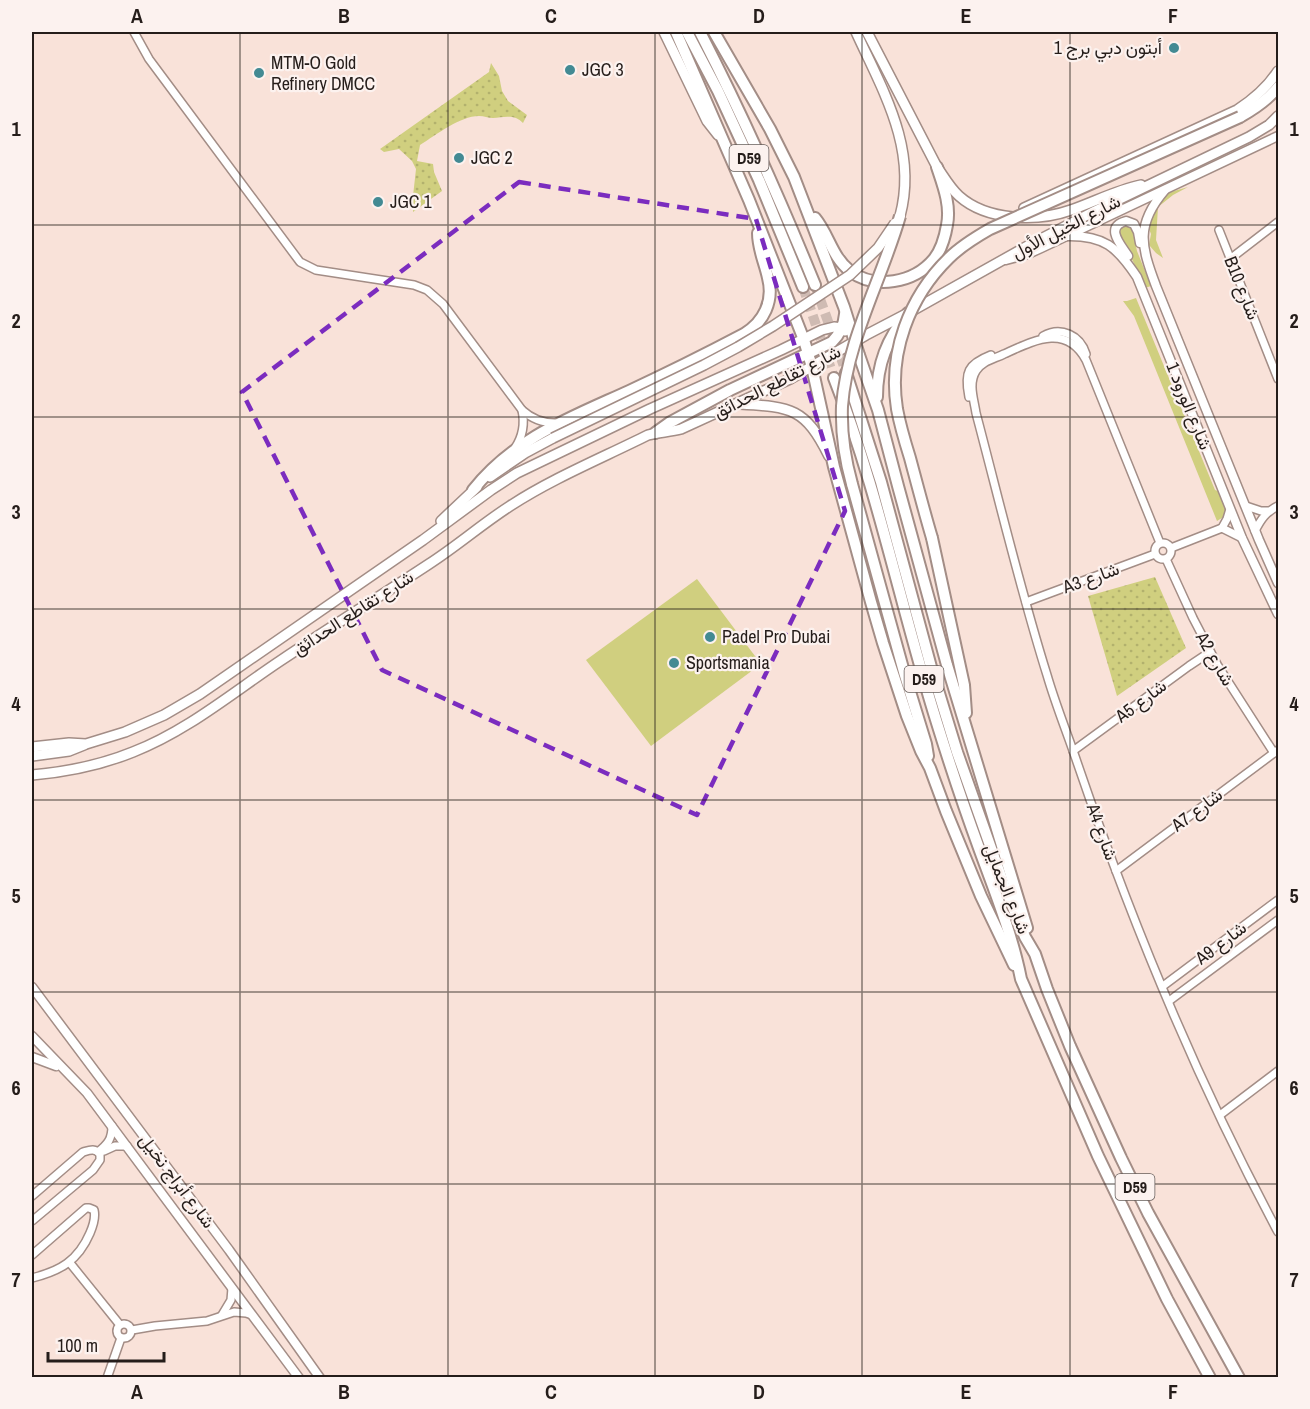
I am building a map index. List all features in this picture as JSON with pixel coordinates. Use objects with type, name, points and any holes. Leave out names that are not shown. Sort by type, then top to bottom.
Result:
[{"type":"main road","points":[[664,32],[707,121],[721,138]]},
{"type":"main road","points":[[676,32],[697,77],[804,340],[834,467],[883,644],[914,734],[981,896],[1021,979]]},
{"type":"main road","name":"D59","points":[[687,32],[718,91],[809,286],[786,213],[700,32]]},
{"type":"main road","points":[[714,32],[794,177],[845,311],[878,410],[947,665],[1035,954]]},
{"type":"main road","points":[[856,32],[896,123],[904,158],[905,190],[900,216],[849,365],[842,425],[845,455],[926,744],[930,768]]},
{"type":"main road","points":[[867,32],[937,167],[953,190],[969,204],[981,210],[1008,216],[1043,217],[1091,203],[1123,189],[1151,184]]},
{"type":"main road","points":[[1008,216],[1237,110],[1266,87],[1278,71]]},
{"type":"main road","points":[[966,725],[962,679],[932,538],[897,408],[895,386],[898,352],[907,319],[917,298],[950,257],[969,241],[990,229],[1240,117],[1258,107],[1278,87]]},
{"type":"main road","name":"شارع الخيل الأول","points":[[855,341],[1075,222],[1249,137],[1269,125],[1278,116]]},
{"type":"main road","points":[[807,210],[821,226],[839,261],[851,272],[867,279],[884,282],[902,280],[920,272],[934,259],[943,243],[948,224],[948,206],[937,167]]},
{"type":"main road","points":[[473,490],[512,461],[553,438],[738,347],[826,292],[865,262],[878,248],[900,216]]},
{"type":"main road","points":[[423,540],[488,472],[513,450],[536,435],[688,363],[744,334],[758,323],[766,311],[770,288],[760,253],[758,224]]},
{"type":"main road","points":[[655,433],[709,402],[832,342],[842,328],[845,311]]},
{"type":"main road","points":[[878,410],[877,387],[884,352],[898,325],[908,313]]},
{"type":"main road","name":"شارع تقاطع الحدائق","points":[[32,747],[69,743],[86,744],[138,727],[164,715],[188,701],[423,540],[517,473],[826,328],[842,328],[855,341],[790,379],[738,404],[681,429],[655,433],[513,505],[431,563],[281,660],[203,714],[136,752],[104,763],[32,775]]},
{"type":"main road","name":"شارع الجمايل","points":[[846,372],[881,482],[928,656],[957,752],[1004,885],[1025,937],[1035,954],[1070,1046],[1121,1158],[1148,1213],[1239,1377]]},
{"type":"main road","name":"شارع الجمايل","points":[[834,378],[855,433],[936,722],[1006,921],[1021,979],[1112,1187],[1167,1299],[1210,1377]]},
{"type":"main road","points":[[738,404],[777,406],[802,417],[817,433],[834,467]]},
{"type":"main road","points":[[32,756],[69,751],[86,744]]},
{"type":"street","points":[[134,32],[143,50],[162,77],[300,262],[316,270],[414,285],[433,294],[522,411],[523,431],[513,450]]},
{"type":"street","points":[[1000,262],[1028,254],[1277,136]]},
{"type":"street","name":"شارع الورود 1","points":[[1165,190],[1148,216],[1143,236],[1144,247],[1153,277],[1278,583]]},
{"type":"street","points":[[1137,277],[1129,256],[1116,237],[1115,228],[1122,222],[1130,222],[1137,228],[1142,255],[1153,277]]},
{"type":"street","points":[[1230,259],[1278,222]]},
{"type":"street","name":"B10 شارع","points":[[1219,231],[1276,368],[1278,379]]},
{"type":"street","name":"شارع الورود 1","points":[[1066,236],[1090,237],[1111,246],[1120,253],[1137,277],[1242,538],[1278,614]]},
{"type":"street","name":"A4 شارع","points":[[1160,543],[1086,360],[1086,353],[1079,341],[1068,333],[1048,333],[1037,341],[992,354],[971,366],[966,380],[969,396],[976,413],[1047,675],[1073,751],[1136,924],[1162,986],[1220,1115],[1275,1219],[1278,1232]]},
{"type":"street","points":[[522,411],[544,423],[560,423]]},
{"type":"street","points":[[1246,506],[1268,511]]},
{"type":"street","points":[[1255,531],[1268,511],[1278,506]]},
{"type":"street","points":[[1171,548],[1222,528],[1230,509]]},
{"type":"street","points":[[1222,528],[1242,538]]},
{"type":"street","points":[[1160,543],[1167,543],[1171,548],[1171,555],[1166,559],[1160,559],[1155,554],[1155,548],[1160,543]]},
{"type":"street","name":"A3 شارع","points":[[1026,602],[1155,554]]},
{"type":"street","name":"A2 شارع","points":[[1166,559],[1210,652],[1276,751]]},
{"type":"street","name":"A5 شارع","points":[[1073,751],[1210,652]]},
{"type":"street","name":"A7 شارع","points":[[1116,871],[1276,751]]},
{"type":"street","name":"A9 شارع","points":[[1162,986],[1278,900]]},
{"type":"street","name":"A9 شارع","points":[[1169,1001],[1278,920]]},
{"type":"street","name":"شارع أبراج نخيل","points":[[32,987],[229,1250],[320,1377]]},
{"type":"street","name":"شارع أبراج نخيل","points":[[32,1036],[87,1093],[298,1377]]},
{"type":"street","points":[[32,1057],[62,1068]]},
{"type":"street","points":[[1220,1115],[1278,1071]]},
{"type":"street","points":[[99,1153],[109,1142],[112,1126]]},
{"type":"street","points":[[32,1196],[83,1152],[92,1150],[99,1153],[111,1147],[127,1146]]},
{"type":"street","points":[[32,1221],[93,1170],[100,1160],[99,1153]]},
{"type":"street","points":[[32,1255],[83,1210],[89,1208],[95,1213],[93,1226],[84,1246],[70,1263],[32,1278]]},
{"type":"street","points":[[70,1263],[120,1325]]},
{"type":"street","points":[[222,1315],[231,1300],[232,1288]]},
{"type":"street","points":[[132,1330],[207,1320],[234,1312],[252,1315]]},
{"type":"street","points":[[120,1325],[127,1324],[132,1330]]},
{"type":"street","points":[[120,1325],[117,1333],[121,1338]]},
{"type":"street","points":[[121,1338],[130,1336],[132,1330]]},
{"type":"street","points":[[107,1377],[121,1338]]},
{"type":"highlighted area","points":[[519,182],[756,219],[845,511],[697,815],[382,670],[242,392]]},
{"type":"shaded area","points":[[491,63],[499,76],[502,91],[508,101],[527,115],[523,123],[513,117],[472,117],[448,127],[420,145],[417,161],[433,164],[442,191],[413,212],[416,169],[412,161],[399,149],[384,152],[380,149],[489,72]]},
{"type":"shaded area","points":[[1188,187],[1158,207],[1156,240],[1163,258],[1149,245],[1152,214],[1167,193]]},
{"type":"shaded area","points":[[1123,224],[1132,228],[1137,251],[1151,286],[1145,288],[1129,254],[1117,236],[1118,226]]},
{"type":"shaded area","points":[[1136,298],[1215,490],[1218,491],[1225,508],[1225,516],[1217,521],[1134,316],[1123,301]]},
{"type":"shaded area","points":[[1155,577],[1186,648],[1117,696],[1088,596]]},
{"type":"shaded area","name":"Sportsmania","points":[[697,579],[761,664],[651,746],[586,660]]},
{"type":"tunnel","points":[[815,285],[846,372]]},
{"type":"tunnel","points":[[803,287],[834,378]]},
{"type":"place","name":"أبتون دبي برج 1","points":[[1174,48]]},
{"type":"place","name":"JGC 3","points":[[570,70]]},
{"type":"place","name":"MTM-O Gold Refinery DMCC","points":[[259,73]]},
{"type":"place","name":"JGC 2","points":[[459,158]]},
{"type":"place","name":"JGC 1","points":[[378,202]]},
{"type":"place","name":"Padel Pro Dubai","points":[[710,637]]},
{"type":"place","name":"Sportsmania","points":[[674,663]]}]
